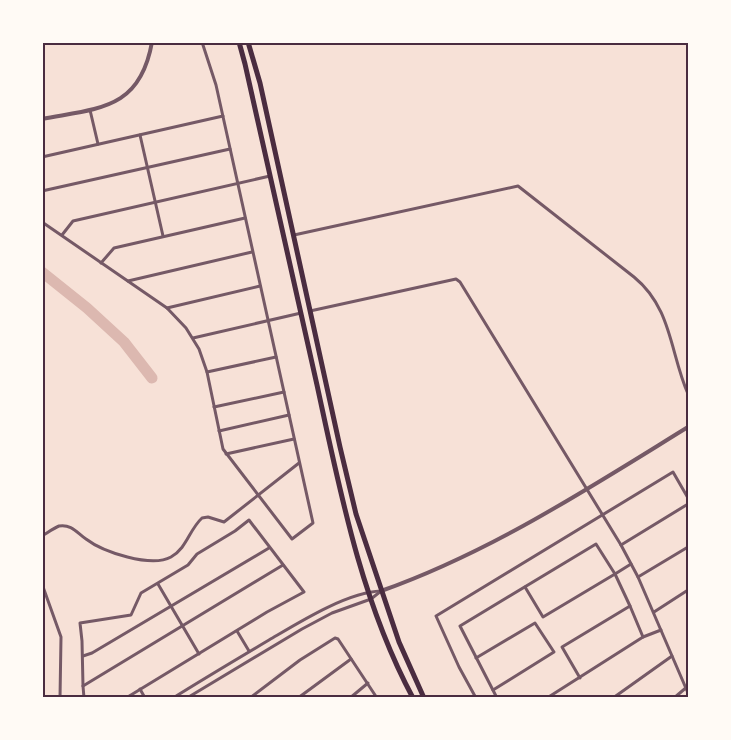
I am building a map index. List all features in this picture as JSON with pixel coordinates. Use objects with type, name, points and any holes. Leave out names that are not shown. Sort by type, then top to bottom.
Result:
[{"type":"highway","points":[[239,42],[343,503],[371,599],[396,663],[413,698]]},
{"type":"highway","points":[[248,42],[260,83],[356,514],[399,642],[424,698]]},
{"type":"street","points":[[42,119],[90,110],[120,100],[137,84],[146,68],[152,42]]},
{"type":"street","points":[[42,222],[167,308],[181,321],[193,338],[207,372],[223,449],[226,454],[292,539],[313,523],[216,85],[202,42]]},
{"type":"street","points":[[90,110],[98,144]]},
{"type":"street","points":[[42,157],[223,116]]},
{"type":"street","points":[[140,135],[163,236]]},
{"type":"street","points":[[42,191],[230,149]]},
{"type":"street","points":[[62,235],[73,221],[270,176]]},
{"type":"street","points":[[294,235],[518,186],[634,277],[650,292],[664,316],[681,378],[688,394]]},
{"type":"street","points":[[101,262],[114,248],[245,218]]},
{"type":"street","points":[[128,281],[252,252]]},
{"type":"street","points":[[310,311],[456,279],[460,282],[621,545],[654,612],[688,693]]},
{"type":"street","points":[[167,308],[260,286]]},
{"type":"street","points":[[193,338],[301,314]]},
{"type":"street","points":[[207,372],[276,358]]},
{"type":"street","points":[[214,407],[284,392]]},
{"type":"street","points":[[219,431],[289,415]]},
{"type":"street","points":[[187,698],[302,628],[371,599],[381,591],[420,577],[484,548],[524,527],[688,427]]},
{"type":"street","points":[[226,454],[294,439]]},
{"type":"street","points":[[42,536],[58,526],[66,526],[76,529],[86,539],[114,552],[134,558],[159,561],[169,558],[184,546],[195,524],[202,518],[208,517],[224,522],[300,463]]},
{"type":"street","points":[[476,698],[459,667],[436,616],[673,472],[688,498]]},
{"type":"street","points":[[621,545],[688,504]]},
{"type":"street","points":[[84,698],[80,623],[132,615],[141,593],[188,565],[197,554],[249,520],[304,592],[237,630],[126,698]]},
{"type":"street","points":[[497,698],[460,626],[596,544],[615,574],[643,637]]},
{"type":"street","points":[[638,577],[688,547]]},
{"type":"street","points":[[83,656],[172,607],[269,548]]},
{"type":"street","points":[[525,587],[543,617],[631,564]]},
{"type":"street","points":[[82,686],[283,565]]},
{"type":"street","points":[[158,584],[199,654]]},
{"type":"street","points":[[43,586],[60,637],[60,698]]},
{"type":"street","points":[[654,612],[688,590]]},
{"type":"street","points":[[173,698],[309,617],[369,591],[381,591]]},
{"type":"street","points":[[580,678],[562,647],[630,606]]},
{"type":"street","points":[[476,658],[535,622],[554,652],[493,690]]},
{"type":"street","points":[[237,630],[249,652]]},
{"type":"street","points":[[547,698],[643,637],[661,630]]},
{"type":"street","points":[[250,698],[300,660],[334,638],[338,639],[377,698]]},
{"type":"street","points":[[613,698],[672,656]]},
{"type":"street","points":[[298,698],[351,659]]},
{"type":"street","points":[[350,698],[368,683]]},
{"type":"street","points":[[674,698],[687,687]]},
{"type":"street","points":[[140,689],[145,698]]},
{"type":"waterway","points":[[42,272],[87,308],[124,342],[152,378]]}]
